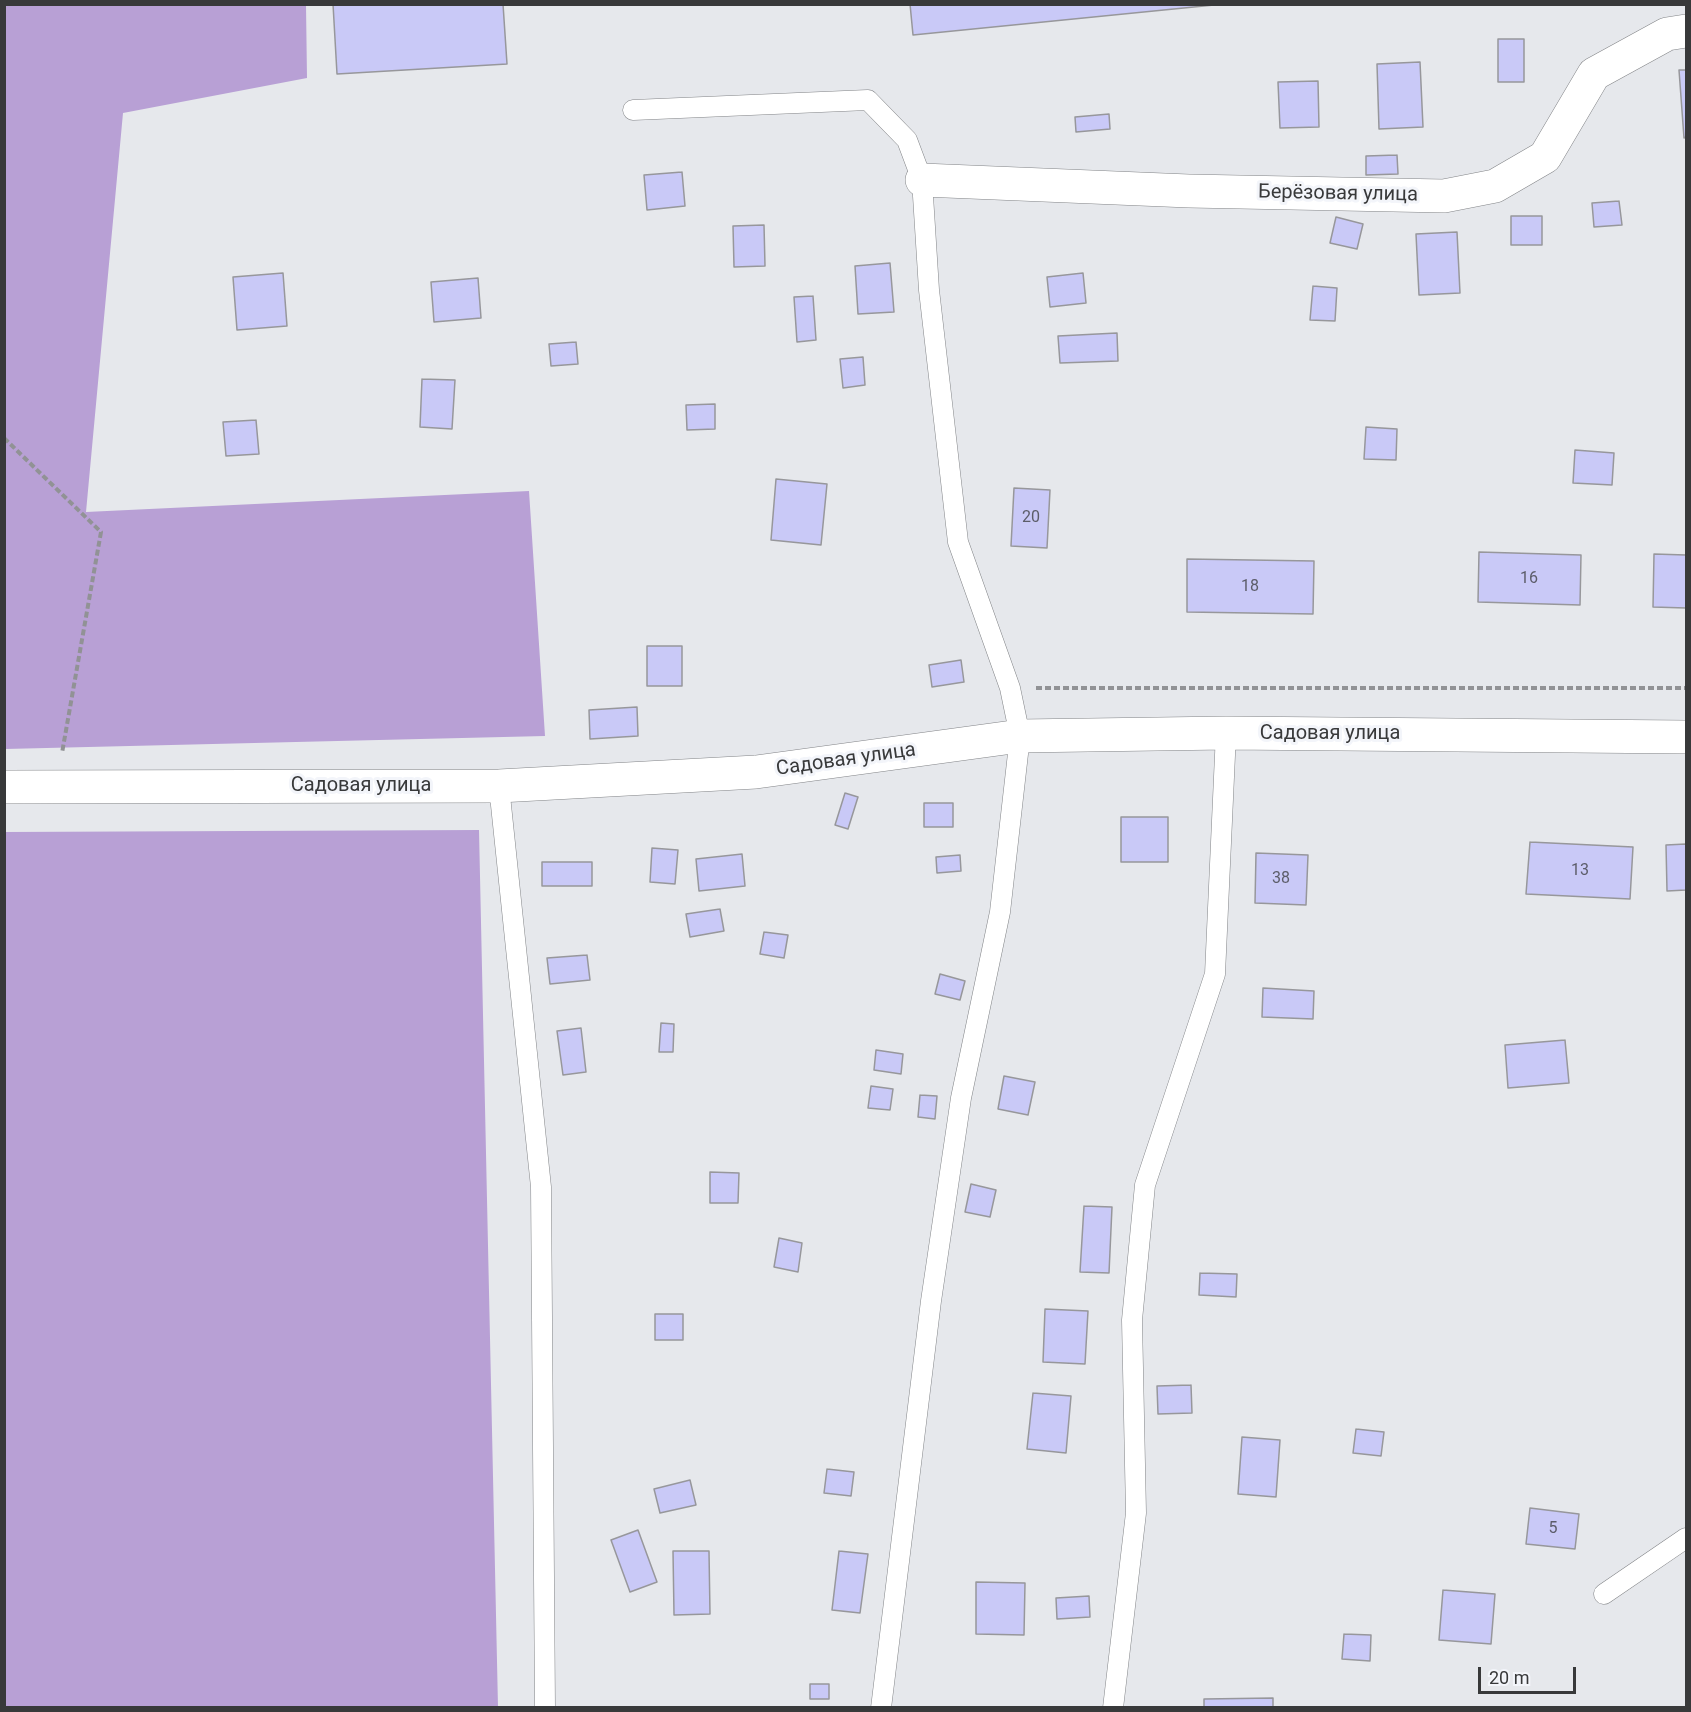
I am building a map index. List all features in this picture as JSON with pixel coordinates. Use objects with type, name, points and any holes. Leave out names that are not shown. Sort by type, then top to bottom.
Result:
[{"type":"street","name":"Берёзовая улица","points":[[922,180],[1189,191],[1444,196],[1495,186],[1545,157],[1594,74],[1666,34],[1686,31]]},
{"type":"street","name":"Садовая улица","points":[[4,787],[499,786],[756,772],[1020,736],[1226,733],[1686,737]]},
{"type":"lane","points":[[633,110],[868,100],[907,140],[922,180],[929,290],[958,542],[1010,688],[1020,736],[1000,912],[961,1098],[931,1301],[881,1707]]},
{"type":"lane","points":[[1113,1707],[1136,1513],[1132,1320],[1145,1185],[1215,974],[1226,733]]},
{"type":"lane","points":[[499,786],[541,1187],[545,1707]]},
{"type":"lane","points":[[1604,1594],[1686,1538]]},
{"type":"path","points":[[4,438],[101,532],[56,787]]},
{"type":"path","points":[[1010,688],[1686,688]]},
{"type":"shaded area","points":[[4,5],[306,5],[307,78],[123,113],[86,512],[529,491],[545,736],[5,749]]},
{"type":"shaded area","points":[[479,830],[498,1707],[5,1707],[5,832]]},
{"type":"building","points":[[333,4],[503,4],[507,64],[337,74]]},
{"type":"building","points":[[910,4],[1224,4],[913,35]]},
{"type":"building","points":[[1498,39],[1524,39],[1524,82],[1498,82]]},
{"type":"building","points":[[1420,62],[1423,127],[1379,129],[1377,64]]},
{"type":"building","points":[[1679,70],[1686,70],[1686,137],[1684,138]]},
{"type":"building","points":[[1318,81],[1319,127],[1280,128],[1278,82]]},
{"type":"building","points":[[1109,114],[1110,129],[1076,132],[1075,117]]},
{"type":"building","points":[[1397,155],[1398,174],[1366,175],[1366,156]]},
{"type":"building","points":[[682,172],[685,206],[647,210],[644,175]]},
{"type":"building","points":[[1619,201],[1622,225],[1594,227],[1592,203]]},
{"type":"building","points":[[1511,216],[1542,216],[1542,245],[1511,245]]},
{"type":"building","points":[[1336,217],[1363,224],[1357,249],[1330,243]]},
{"type":"building","points":[[764,225],[765,266],[734,267],[733,226]]},
{"type":"building","points":[[1457,232],[1460,293],[1419,295],[1416,234]]},
{"type":"building","points":[[890,263],[894,312],[858,314],[855,266]]},
{"type":"building","points":[[283,273],[287,326],[237,330],[233,277]]},
{"type":"building","points":[[1083,273],[1086,303],[1050,307],[1047,277]]},
{"type":"building","points":[[478,278],[481,318],[434,322],[431,282]]},
{"type":"building","points":[[1313,286],[1337,288],[1335,321],[1310,320]]},
{"type":"building","points":[[813,296],[816,340],[797,342],[794,297]]},
{"type":"building","points":[[1117,333],[1118,361],[1060,363],[1058,336]]},
{"type":"building","points":[[576,342],[578,364],[551,366],[549,344]]},
{"type":"building","points":[[863,357],[865,385],[843,388],[840,359]]},
{"type":"building","points":[[422,379],[455,380],[452,429],[420,427]]},
{"type":"building","points":[[715,404],[715,429],[687,430],[686,405]]},
{"type":"building","points":[[256,420],[259,454],[226,456],[223,422]]},
{"type":"building","points":[[1366,427],[1397,429],[1396,460],[1364,459]]},
{"type":"building","points":[[1575,450],[1614,453],[1612,485],[1573,483]]},
{"type":"building","points":[[776,479],[827,484],[821,545],[771,540]]},
{"type":"building","points":[[1014,488],[1050,490],[1047,548],[1011,546]]},
{"type":"building","points":[[1479,552],[1581,555],[1580,605],[1478,602]]},
{"type":"building","points":[[1654,554],[1686,555],[1686,608],[1653,607]]},
{"type":"building","points":[[1187,559],[1314,561],[1313,614],[1187,612]]},
{"type":"building","points":[[647,646],[682,646],[682,686],[647,686]]},
{"type":"building","points":[[961,660],[964,682],[932,687],[929,665]]},
{"type":"building","points":[[637,707],[638,736],[590,739],[589,710]]},
{"type":"building","points":[[845,793],[858,797],[848,829],[835,825]]},
{"type":"building","points":[[924,803],[953,803],[953,827],[924,827]]},
{"type":"building","points":[[1121,817],[1168,817],[1168,862],[1121,862]]},
{"type":"building","points":[[1530,842],[1633,847],[1630,899],[1526,894]]},
{"type":"building","points":[[1686,844],[1686,890],[1667,891],[1666,845]]},
{"type":"building","points":[[652,848],[678,850],[675,884],[650,882]]},
{"type":"building","points":[[1256,853],[1308,855],[1306,905],[1255,903]]},
{"type":"building","points":[[742,854],[745,886],[699,891],[696,859]]},
{"type":"building","points":[[960,855],[961,871],[937,873],[936,857]]},
{"type":"building","points":[[542,862],[592,862],[592,886],[542,886]]},
{"type":"building","points":[[720,909],[724,931],[690,937],[686,914]]},
{"type":"building","points":[[764,932],[788,935],[784,958],[760,954]]},
{"type":"building","points":[[587,955],[590,980],[550,984],[547,958]]},
{"type":"building","points":[[940,974],[965,981],[960,1000],[935,994]]},
{"type":"building","points":[[1263,988],[1314,991],[1313,1019],[1262,1017]]},
{"type":"building","points":[[661,1023],[674,1024],[673,1052],[659,1052]]},
{"type":"building","points":[[581,1028],[586,1072],[563,1075],[557,1031]]},
{"type":"building","points":[[1565,1040],[1569,1083],[1508,1088],[1505,1045]]},
{"type":"building","points":[[876,1050],[903,1054],[901,1074],[874,1070]]},
{"type":"building","points":[[1004,1076],[1035,1082],[1028,1115],[998,1109]]},
{"type":"building","points":[[871,1086],[893,1089],[890,1110],[868,1108]]},
{"type":"building","points":[[920,1095],[937,1096],[935,1119],[918,1117]]},
{"type":"building","points":[[710,1172],[739,1173],[738,1203],[710,1203]]},
{"type":"building","points":[[971,1184],[996,1190],[990,1217],[965,1212]]},
{"type":"building","points":[[1084,1206],[1112,1207],[1109,1273],[1080,1272]]},
{"type":"building","points":[[779,1238],[802,1243],[798,1272],[774,1267]]},
{"type":"building","points":[[1200,1273],[1237,1274],[1236,1297],[1199,1295]]},
{"type":"building","points":[[1045,1309],[1088,1311],[1085,1364],[1043,1362]]},
{"type":"building","points":[[655,1314],[683,1314],[683,1340],[655,1340]]},
{"type":"building","points":[[1191,1385],[1192,1413],[1158,1414],[1157,1386]]},
{"type":"building","points":[[1033,1393],[1071,1396],[1066,1453],[1027,1449]]},
{"type":"building","points":[[1356,1429],[1384,1432],[1381,1456],[1353,1453]]},
{"type":"building","points":[[1242,1437],[1280,1440],[1276,1497],[1238,1494]]},
{"type":"building","points":[[827,1469],[854,1472],[851,1496],[824,1493]]},
{"type":"building","points":[[690,1480],[696,1505],[660,1513],[654,1489]]},
{"type":"building","points":[[1530,1508],[1579,1514],[1575,1549],[1526,1544]]},
{"type":"building","points":[[638,1530],[657,1582],[630,1592],[611,1540]]},
{"type":"building","points":[[673,1551],[709,1551],[710,1614],[674,1615]]},
{"type":"building","points":[[839,1551],[868,1554],[860,1613],[832,1610]]},
{"type":"building","points":[[976,1582],[1025,1583],[1024,1635],[976,1634]]},
{"type":"building","points":[[1443,1590],[1495,1594],[1491,1644],[1439,1640]]},
{"type":"building","points":[[1089,1596],[1090,1617],[1057,1619],[1056,1598]]},
{"type":"building","points":[[1344,1634],[1371,1635],[1370,1661],[1342,1659]]},
{"type":"building","points":[[810,1684],[829,1684],[829,1699],[810,1699]]},
{"type":"building","points":[[1273,1698],[1273,1708],[1204,1708],[1204,1699]]}]
